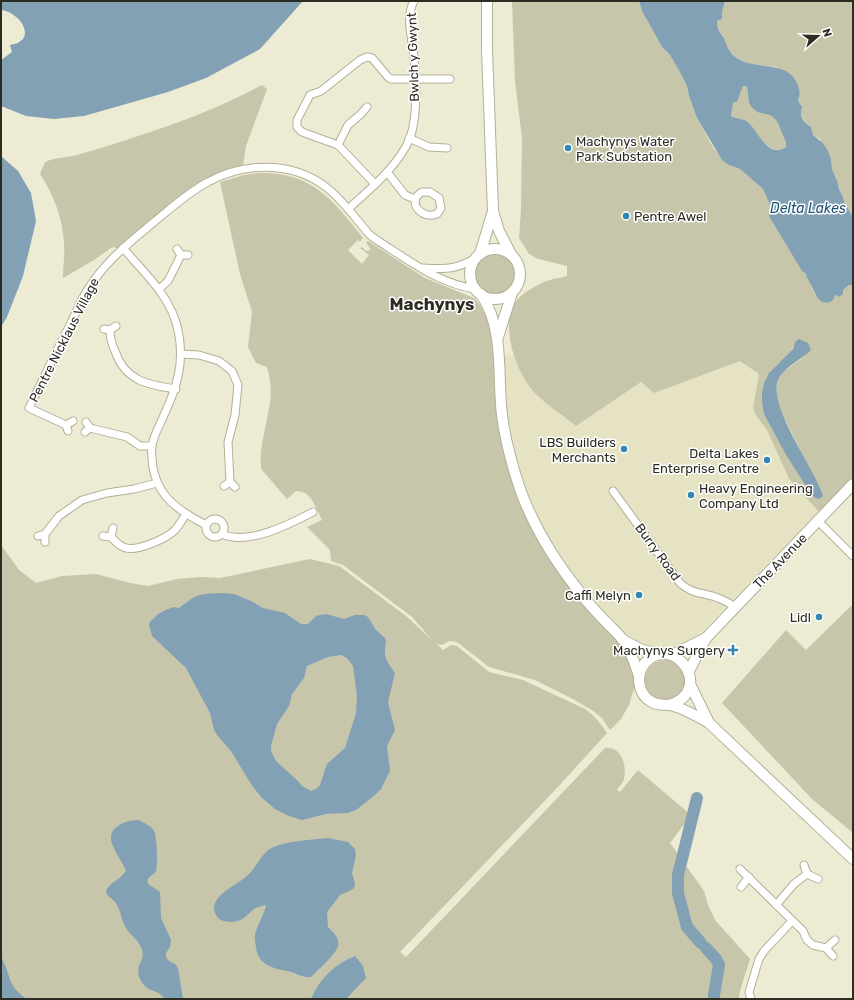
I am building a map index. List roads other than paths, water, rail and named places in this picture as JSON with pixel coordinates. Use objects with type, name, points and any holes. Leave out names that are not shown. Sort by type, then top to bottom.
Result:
[{"type":"main road","points":[[487,1],[487,58],[493,211],[499,231],[511,254],[516,260],[520,272],[518,284],[512,293],[498,337]]},
{"type":"main road","points":[[493,211],[470,275],[472,283],[487,303],[498,337],[502,416],[509,452],[520,488],[534,520],[561,568],[583,597],[623,640],[632,656],[639,676],[641,690],[647,699],[657,705],[670,705],[691,713],[709,723],[853,859]]},
{"type":"main road","points":[[478,256],[492,249],[499,249],[511,254]]},
{"type":"main road","points":[[478,292],[488,298],[496,299],[512,293]]},
{"type":"main road","name":"The Avenue","points":[[689,672],[706,638],[853,484]]},
{"type":"main road","name":"The Avenue","points":[[672,655],[706,638]]},
{"type":"main road","points":[[623,640],[642,650],[672,655],[682,661],[689,672],[690,684],[709,723]]},
{"type":"main road","points":[[639,676],[646,662],[650,658],[661,654]]},
{"type":"main road","points":[[670,705],[685,696],[690,684]]},
{"type":"street","name":"Bwlch y Gwynt","points":[[348,209],[387,172],[402,153],[410,138],[413,120],[415,79],[409,12],[414,1]]},
{"type":"street","points":[[375,184],[338,146],[309,136],[297,127],[297,120],[310,96],[321,91],[360,60],[367,57],[372,58],[391,79],[450,79]]},
{"type":"street","points":[[338,146],[348,125],[367,107]]},
{"type":"street","points":[[410,138],[429,147],[447,148]]},
{"type":"street","points":[[206,525],[186,514],[169,501],[157,483],[153,466],[152,446],[176,390],[180,372],[181,354],[178,330],[171,307],[159,289],[123,248],[163,215],[208,182],[246,169],[263,167],[276,168],[295,171],[307,175],[325,186],[339,198],[370,235],[438,278],[478,292]]},
{"type":"street","points":[[387,172],[405,195],[415,199]]},
{"type":"street","name":"Pentre Nicklaus Village","points":[[69,426],[29,408],[89,288],[104,266],[123,248]]},
{"type":"street","points":[[159,289],[168,281],[182,253]]},
{"type":"street","points":[[421,268],[455,268],[466,264],[478,256]]},
{"type":"street","points":[[110,328],[112,346],[123,369],[135,379],[154,386],[176,390]]},
{"type":"street","points":[[181,354],[199,355],[219,361],[232,371],[238,385],[235,415],[228,442],[230,485]]},
{"type":"street","points":[[87,427],[127,437],[140,446],[152,446]]},
{"type":"street","points":[[45,542],[42,535],[59,516],[82,500],[107,493],[134,489],[157,483]]},
{"type":"street","name":"Burry Road","points":[[613,491],[680,583],[686,589],[695,593],[718,597],[736,607]]},
{"type":"street","points":[[222,534],[229,537],[238,538],[258,535],[278,528],[313,512]]},
{"type":"street","points":[[103,536],[111,537],[117,543],[126,548],[140,547],[159,541],[175,530],[186,514]]},
{"type":"street","points":[[213,519],[221,521],[224,529],[222,534],[217,537],[212,537],[207,533],[206,525],[213,519]]},
{"type":"street","points":[[818,521],[853,556]]},
{"type":"street","points":[[111,537],[113,528]]},
{"type":"street","points":[[804,865],[807,874],[818,879]]},
{"type":"street","points":[[740,869],[792,920],[803,932],[807,940],[813,945],[826,948],[833,956]]},
{"type":"street","points":[[776,904],[794,884],[807,874]]},
{"type":"street","points":[[741,887],[749,878]]},
{"type":"street","points":[[751,999],[749,992],[759,959],[764,951],[792,920]]},
{"type":"street","points":[[826,948],[835,940]]},
{"type":"water","points":[[1,1],[303,1],[260,49],[206,78],[168,92],[84,116],[54,119],[26,116],[1,106],[1,60],[12,52],[10,45],[18,43],[23,39],[25,33],[23,24],[17,17],[9,12],[1,10]]},
{"type":"water","name":"Delta Lakes","points":[[639,1],[725,1],[722,19],[717,21],[717,24],[732,54],[744,62],[788,72],[794,78],[799,90],[798,100],[802,107],[802,119],[811,127],[813,135],[823,143],[828,151],[839,189],[845,204],[853,217],[853,285],[849,285],[843,290],[843,294],[839,297],[837,295],[832,301],[828,302],[822,302],[818,298],[806,274],[802,271],[769,216],[771,207],[763,189],[740,169],[729,165],[722,160],[697,118],[687,86],[681,74],[670,55],[662,47],[642,11]],"holes":[[[743,86],[746,86],[751,106],[755,110],[767,114],[775,119],[779,124],[786,147],[779,150],[773,149],[763,142],[746,121],[731,116],[733,102],[737,102]]]},
{"type":"water","points":[[1,156],[18,171],[31,193],[36,221],[23,276],[7,317],[1,327]]},
{"type":"water","points":[[799,339],[808,343],[811,350],[782,374],[779,378],[777,389],[779,403],[785,419],[793,437],[819,484],[823,496],[819,499],[815,498],[809,491],[785,453],[764,414],[762,402],[764,383],[769,373],[793,349],[795,342]]},
{"type":"water","points":[[204,594],[234,594],[263,608],[285,613],[301,624],[308,624],[316,616],[326,614],[344,619],[355,615],[364,615],[368,617],[376,630],[385,638],[386,658],[395,673],[388,702],[395,730],[387,746],[390,771],[381,789],[356,810],[348,813],[326,814],[302,820],[289,816],[275,809],[261,797],[251,784],[231,751],[214,730],[210,713],[186,668],[152,636],[149,625],[158,614],[173,607],[179,608],[194,597]],"holes":[[[341,655],[347,658],[353,666],[357,696],[356,713],[345,748],[327,764],[320,785],[311,791],[302,786],[276,761],[271,751],[271,746],[277,724],[289,706],[292,694],[304,678],[307,666],[328,657]]]},
{"type":"water","points":[[138,820],[151,827],[155,834],[157,868],[148,879],[148,884],[160,892],[161,918],[171,940],[166,957],[178,968],[183,999],[165,999],[159,994],[145,987],[138,973],[138,968],[143,954],[141,947],[126,928],[117,905],[108,896],[106,891],[110,885],[121,877],[126,871],[112,842],[111,836],[113,831],[123,823]]},
{"type":"water","points":[[328,838],[348,842],[355,849],[356,855],[352,873],[355,883],[354,888],[340,895],[327,912],[328,927],[336,935],[338,940],[337,949],[311,977],[305,977],[271,967],[260,958],[257,953],[255,941],[255,933],[266,905],[254,909],[247,916],[235,922],[229,922],[217,917],[214,908],[216,902],[219,897],[249,874],[268,850],[288,843]]},
{"type":"water","points":[[355,956],[363,966],[366,978],[346,999],[311,999],[318,985],[328,973],[341,963]]},
{"type":"water","points":[[1,957],[12,985],[27,999],[1,999]]},
{"type":"waterway","points":[[697,798],[678,875],[678,893],[687,927],[701,943]]},
{"type":"waterway","points":[[706,948],[716,959],[719,965],[714,999]]},
{"type":"place","name":"Machynys Water Park Substation","points":[[568,148]]},
{"type":"place","name":"Pentre Awel","points":[[626,216]]},
{"type":"place","name":"LBS Builders Merchants","points":[[624,449]]},
{"type":"place","name":"Delta Lakes Enterprise Centre","points":[[767,460]]},
{"type":"place","name":"Heavy Engineering Company Ltd","points":[[691,495]]},
{"type":"place","name":"Caffi Melyn","points":[[639,595]]},
{"type":"place","name":"Lidl","points":[[819,617]]},
{"type":"place","name":"Machynys Surgery","points":[[733,650]]},
{"type":"district","name":"Machynys","points":[[432,304]]}]
